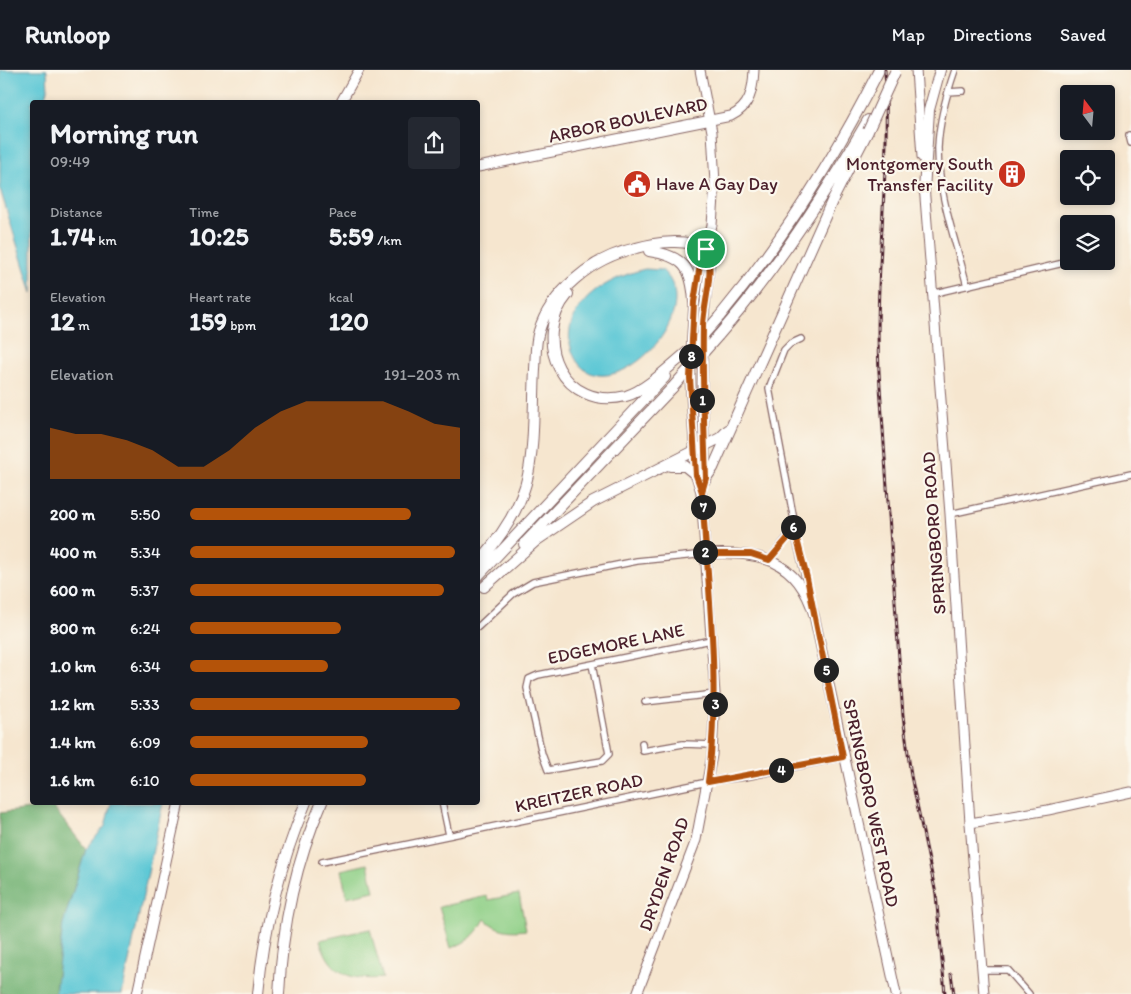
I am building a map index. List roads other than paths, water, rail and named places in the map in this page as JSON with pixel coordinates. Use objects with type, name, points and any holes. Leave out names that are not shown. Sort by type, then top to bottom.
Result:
[{"type":"highway","points":[[480,574],[719,317],[786,230],[841,140],[879,70]]},
{"type":"highway","points":[[924,191],[930,110],[940,70]]},
{"type":"highway","points":[[706,478],[713,468],[832,201],[895,71]]},
{"type":"highway","points":[[481,590],[673,387],[760,287],[805,223],[868,125]]},
{"type":"highway","points":[[480,560],[506,527],[523,492],[532,444],[537,343],[541,324],[554,301],[566,286],[588,268],[628,250],[661,243],[698,245],[706,249]]},
{"type":"highway","points":[[674,365],[642,388],[627,396],[610,398],[588,394],[577,388],[558,367],[552,356],[550,338],[555,312],[572,289],[602,267],[636,253],[674,248],[706,249]]},
{"type":"highway","points":[[649,251],[669,254],[685,266],[692,281],[694,302]]},
{"type":"highway","points":[[481,590],[554,528],[593,502],[704,444],[720,438],[726,432],[742,403]]},
{"type":"highway","points":[[660,468],[682,465],[696,475]]},
{"type":"highway","points":[[258,994],[262,955],[273,901],[286,854],[305,805]]},
{"type":"highway","points":[[279,994],[283,945],[291,901],[300,863],[321,805]]},
{"type":"main road","points":[[343,100],[359,70]]},
{"type":"main road","name":"DRYDEN ROAD","points":[[637,994],[696,840],[708,782],[713,745],[715,694],[702,492],[696,475],[690,378],[694,302],[701,258],[706,249],[712,225],[715,183],[710,120],[700,70]]},
{"type":"main road","name":"ARBOR BOULEVARD","points":[[480,167],[731,116],[743,107],[752,92],[754,70]]},
{"type":"main road","name":"SPRINGBORO ROAD","points":[[916,70],[984,994]]},
{"type":"main road","name":"DRYDEN ROAD","points":[[702,492],[706,478],[702,393],[703,324],[710,260],[706,249]]},
{"type":"main road","name":"SPRINGBORO WEST ROAD","points":[[706,554],[751,554],[769,560],[792,576],[804,591],[811,605],[896,994]]},
{"type":"main road","points":[[970,823],[1048,810],[1131,792]]},
{"type":"main road","points":[[137,994],[178,805]]},
{"type":"street","points":[[955,70],[939,134],[940,174],[946,209],[967,286]]},
{"type":"street","points":[[948,92],[963,91]]},
{"type":"street","points":[[1129,136],[1131,143]]},
{"type":"street","points":[[931,294],[1060,264]]},
{"type":"street","points":[[801,339],[790,344],[784,350],[769,388],[793,524],[807,578],[811,605]]},
{"type":"street","points":[[950,514],[1131,474]]},
{"type":"street","points":[[769,560],[787,539],[793,524]]},
{"type":"street","name":"SPRINGBORO WEST ROAD","points":[[480,625],[513,594],[533,582],[637,561],[706,554]]},
{"type":"street","name":"EDGEMORE LANE","points":[[592,664],[610,750],[605,759],[551,770],[546,768],[527,688],[528,680],[538,675],[592,664],[711,640]]},
{"type":"street","points":[[644,702],[715,694]]},
{"type":"street","points":[[642,743],[643,751],[683,744],[713,745]]},
{"type":"street","name":"KREITZER ROAD","points":[[322,862],[708,782],[843,757]]},
{"type":"street","points":[[443,805],[449,835]]},
{"type":"street","points":[[981,970],[1008,970],[1029,994]]},
{"type":"water","points":[[0,70],[47,70],[48,90],[45,100],[30,100],[30,286],[0,189]]},
{"type":"water","points":[[645,269],[662,270],[674,289],[674,311],[664,333],[648,353],[628,368],[607,375],[588,372],[574,356],[570,345],[570,329],[576,313],[589,297],[606,284]]},
{"type":"water","points":[[110,805],[163,805],[122,994],[55,994],[63,924],[86,849],[105,826]]},
{"type":"railway","points":[[885,70],[886,146],[879,296],[879,372],[903,716],[911,776],[936,894],[945,994]]},
{"type":"railway","points":[[951,974],[954,994]]},
{"type":"place","name":"Montgomery South Transfer Facility","points":[[1012,174]]},
{"type":"place","name":"Have A Gay Day","points":[[637,184]]}]
